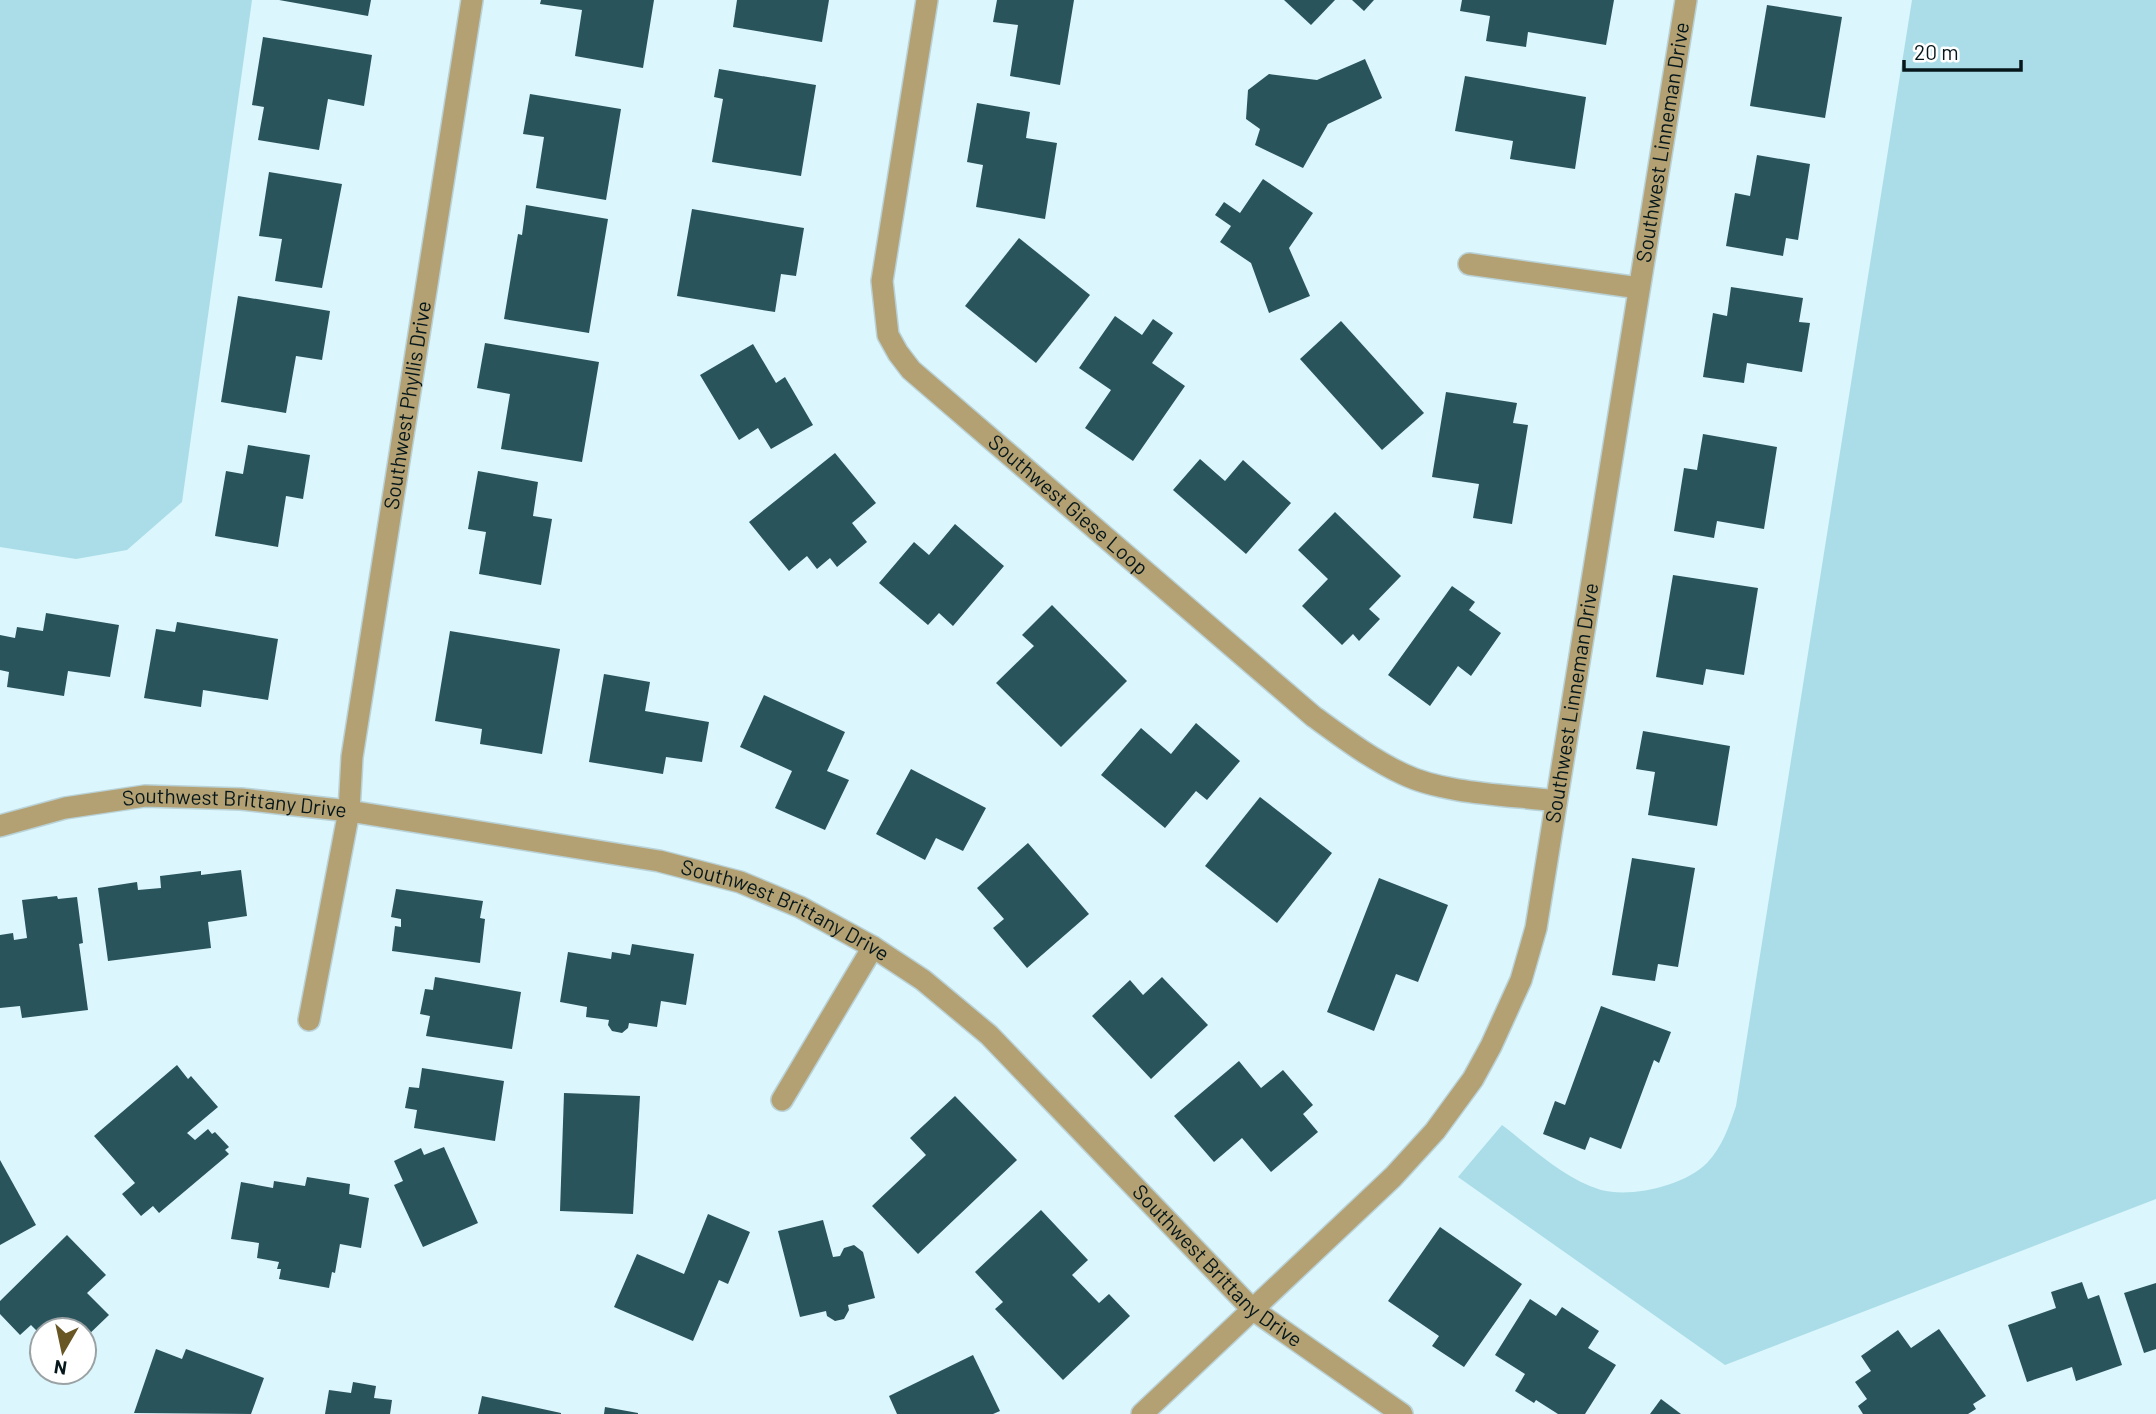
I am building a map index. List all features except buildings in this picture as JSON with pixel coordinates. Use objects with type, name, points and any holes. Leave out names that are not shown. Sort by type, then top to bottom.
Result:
[{"type":"street","name":"Southwest Phyllis Drive","points":[[309,1020],[349,811],[352,757],[472,0]]},
{"type":"street","name":"Southwest Giese Loop","points":[[928,0],[883,281],[888,335],[898,353],[922,379],[1313,716],[1372,758],[1405,775],[1437,786],[1556,801]]},
{"type":"street","name":"Southwest Linneman Drive","points":[[1142,1414],[1417,1153],[1473,1079],[1508,1012],[1530,955],[1686,0]]},
{"type":"street","points":[[1469,264],[1639,288]]},
{"type":"street","name":"Southwest Brittany Drive","points":[[0,826],[65,808],[145,796],[241,799],[349,811],[659,861],[740,882],[800,906],[873,947],[923,980],[989,1035],[1252,1309],[1402,1414]]},
{"type":"street","points":[[782,1100],[873,947]]},
{"type":"shaded area","points":[[0,0],[252,0],[182,502],[127,550],[76,559],[0,547]]},
{"type":"shaded area","points":[[1912,0],[2156,0],[2156,1199],[1725,1365],[1458,1177],[1502,1125],[1549,1162],[1587,1185],[1613,1192],[1657,1188],[1685,1178],[1707,1163],[1731,1122],[1736,1106]]}]
